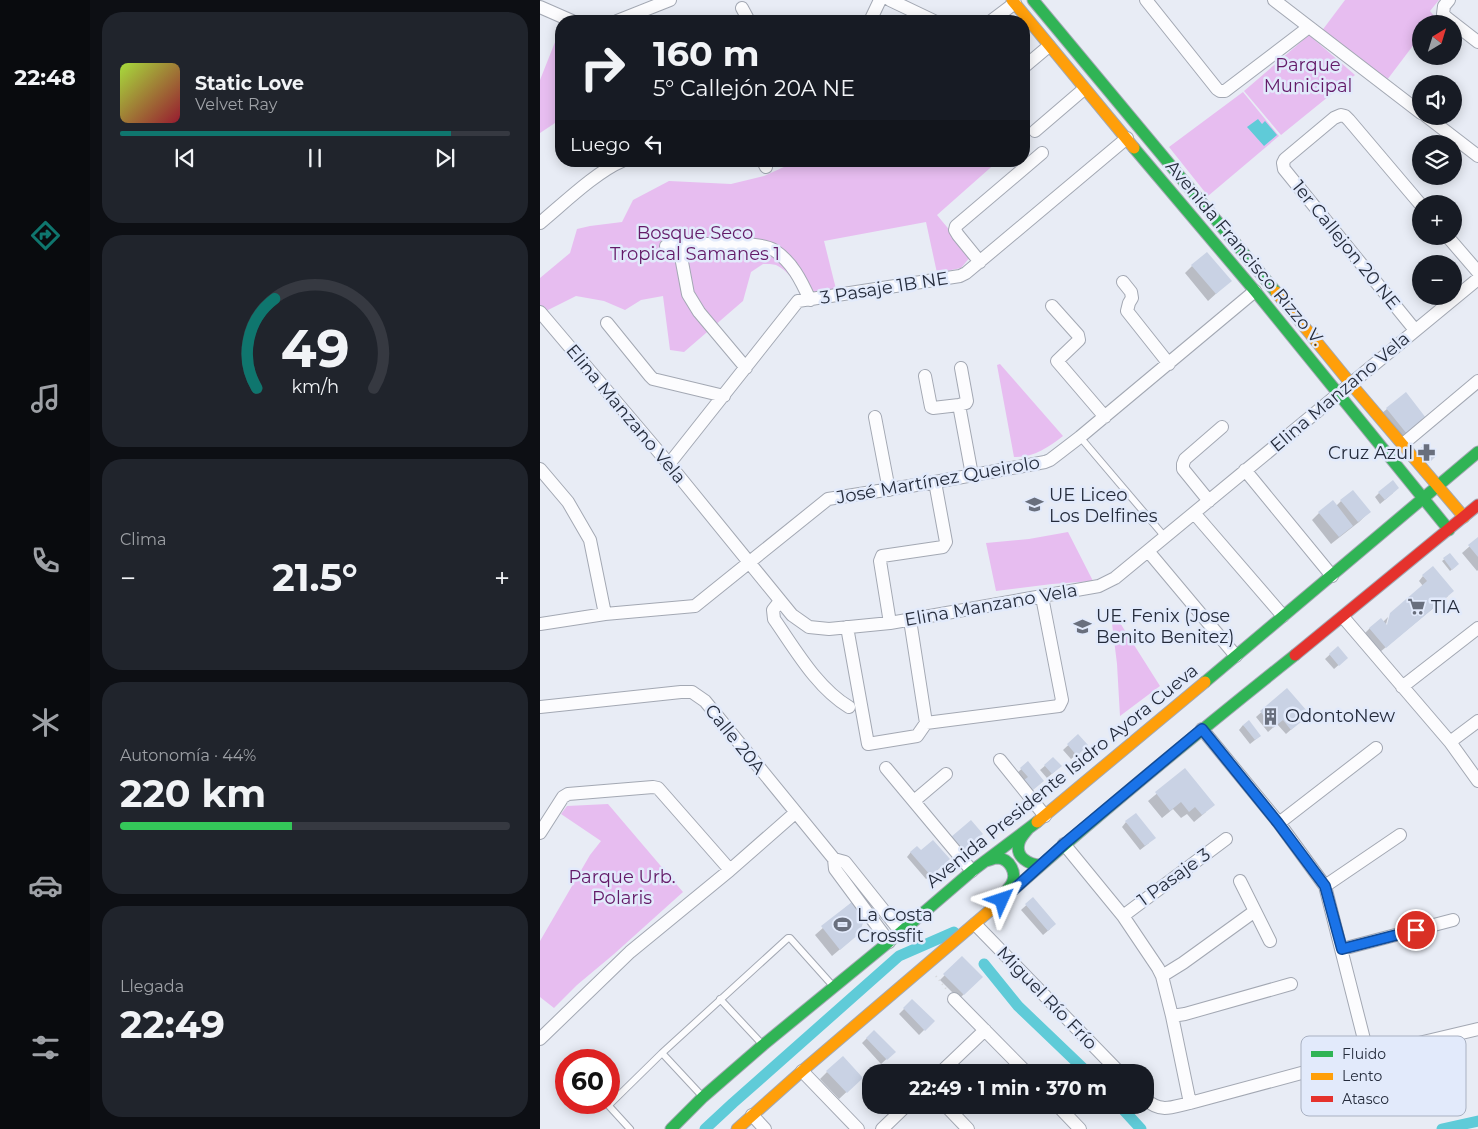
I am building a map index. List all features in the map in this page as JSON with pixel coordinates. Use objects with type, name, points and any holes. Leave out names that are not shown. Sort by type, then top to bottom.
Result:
[{"type":"main road","name":"Avenida Francisco Rizzo V.","points":[[1033,0],[1351,384],[1404,444],[1464,517]]},
{"type":"main road","name":"Avenida Francisco Rizzo V.","points":[[1013,2],[1024,15]]},
{"type":"main road","name":"Avenida Francisco Rizzo V.","points":[[1030,23],[1255,291],[1449,530]]},
{"type":"main road","name":"Avenida Presidente Isidro Ayora Cueva","points":[[671,1129],[703,1097],[763,1045],[972,871],[1044,816],[1478,452]]},
{"type":"main road","points":[[736,1129],[975,924],[1064,844],[1202,729],[1478,506]]},
{"type":"main road","points":[[1028,828],[1018,845],[1019,850],[1026,861],[1032,865],[1041,864]]},
{"type":"main road","points":[[986,861],[997,858],[1004,859],[1009,864],[1014,876],[1011,884],[988,911]]},
{"type":"street","points":[[636,15],[670,0]]},
{"type":"street","points":[[874,15],[880,0]]},
{"type":"street","points":[[890,0],[921,15]]},
{"type":"street","points":[[1146,0],[1217,90],[1220,91],[1225,91],[1309,27]]},
{"type":"street","points":[[1274,0],[1412,106]]},
{"type":"street","points":[[998,15],[1013,2]]},
{"type":"street","points":[[1446,3],[1444,14],[1447,18],[1478,42]]},
{"type":"street","points":[[540,7],[558,15]]},
{"type":"street","points":[[742,8],[746,15]]},
{"type":"street","points":[[1030,62],[1049,46]]},
{"type":"street","points":[[1035,131],[1084,89]]},
{"type":"street","name":"1er Callejon 20 NE","points":[[1413,195],[1349,120],[1341,115],[1334,118],[1285,159],[1283,163],[1284,169],[1416,330]]},
{"type":"street","points":[[1438,125],[1478,156]]},
{"type":"street","name":"3 Pasaje 1B NE","points":[[669,464],[798,301],[960,276],[980,262],[1127,138]]},
{"type":"street","points":[[1030,163],[1042,153]]},
{"type":"street","points":[[540,223],[611,167]]},
{"type":"street","points":[[980,262],[958,235],[955,230],[956,226],[1026,167]]},
{"type":"street","points":[[666,246],[738,244],[759,245],[773,249],[794,269],[803,283],[810,300]]},
{"type":"street","points":[[1455,245],[1478,272]]},
{"type":"street","points":[[679,246],[688,294],[699,312],[746,368]]},
{"type":"street","name":"Elina Manzano Vela","points":[[540,312],[669,464],[792,615],[809,627],[829,629],[910,620],[1042,597],[1099,586],[1116,578],[1478,278]]},
{"type":"street","points":[[1123,282],[1131,292],[1132,298],[1128,303],[1127,311],[1169,364]]},
{"type":"street","name":"José Martínez Queirolo","points":[[540,624],[605,614],[695,606],[825,500],[935,482],[1050,460],[1105,417],[1255,291]]},
{"type":"street","points":[[1052,306],[1078,335],[1079,340],[1057,361],[1105,417]]},
{"type":"street","points":[[607,323],[653,379],[724,396]]},
{"type":"street","points":[[925,376],[933,408],[959,405],[968,401],[961,368]]},
{"type":"street","points":[[1404,444],[1478,381]]},
{"type":"street","points":[[959,405],[972,475]]},
{"type":"street","points":[[875,417],[889,490]]},
{"type":"street","points":[[1209,501],[1182,470],[1183,464],[1185,459],[1222,427]]},
{"type":"street","points":[[540,469],[568,502],[590,540],[605,614]]},
{"type":"street","points":[[1245,470],[1332,576]]},
{"type":"street","points":[[890,623],[880,562],[882,556],[943,547],[946,542],[935,482]]},
{"type":"street","points":[[1194,513],[1283,616]]},
{"type":"street","points":[[1148,551],[1236,656]]},
{"type":"street","points":[[926,723],[1058,706],[1061,703],[1062,700],[1042,597]]},
{"type":"street","points":[[780,601],[773,610],[774,619],[821,685],[849,707]]},
{"type":"street","points":[[1343,617],[1450,742],[1478,781]]},
{"type":"street","points":[[847,627],[868,744],[917,736],[926,723],[910,620]]},
{"type":"street","points":[[1402,687],[1478,628]]},
{"type":"street","name":"Calle 20A","points":[[540,707],[692,692],[705,701],[834,859],[845,862],[901,932]]},
{"type":"street","points":[[1450,742],[1478,721]]},
{"type":"street","points":[[1202,729],[1278,823],[1325,886],[1363,1036]]},
{"type":"street","points":[[1278,823],[1376,748]]},
{"type":"street","points":[[1000,760],[1044,816]]},
{"type":"street","points":[[886,768],[972,871]]},
{"type":"street","points":[[914,801],[946,774]]},
{"type":"street","points":[[540,833],[563,797],[568,794],[653,787],[658,788],[730,870]]},
{"type":"street","points":[[540,1039],[630,952],[730,870],[795,813]]},
{"type":"street","points":[[1325,886],[1400,835]]},
{"type":"street","name":"1 Pasaje 3","points":[[1123,916],[1226,839]]},
{"type":"street","points":[[1064,844],[1123,916],[1162,976],[1190,1103]]},
{"type":"street","name":"Calle 20A","points":[[834,859],[835,869],[889,942]]},
{"type":"street","points":[[1240,881],[1270,940]]},
{"type":"street","points":[[1162,976],[1255,911]]},
{"type":"street","points":[[1342,949],[1453,920]]},
{"type":"street","name":"Miguel Río Frío","points":[[975,924],[1111,1064]]},
{"type":"street","points":[[1172,1016],[1291,984]]},
{"type":"street","points":[[954,999],[1018,1064]]},
{"type":"street","points":[[1448,1036],[1478,1029]]},
{"type":"street","points":[[949,1064],[985,1030]]},
{"type":"street","points":[[802,1071],[858,1129]]},
{"type":"street","points":[[1154,1106],[1165,1108],[1190,1103],[1301,1073]]},
{"type":"street","points":[[882,1129],[898,1114]]},
{"type":"street","points":[[953,1114],[968,1129]]},
{"type":"street","points":[[1066,1114],[1080,1129]]},
{"type":"street","points":[[752,1115],[765,1129]]},
{"type":"lane","points":[[1080,437],[1165,537]]},
{"type":"lane","points":[[630,1129],[609,1105],[662,1053],[788,938],[834,987]]},
{"type":"lane","points":[[720,999],[763,1045]]},
{"type":"lane","points":[[662,1053],[703,1097]]},
{"type":"path","points":[[927,965],[954,999]]},
{"type":"green space","points":[[1345,0],[1439,0],[1430,11],[1433,15],[1412,15],[1412,47],[1387,80],[1321,32]]},
{"type":"green space","name":"Parque Municipal","points":[[1309,35],[1355,75],[1281,135],[1244,91]]},
{"type":"green space","points":[[555,42],[555,123],[540,133],[540,80]]},
{"type":"green space","points":[[1243,92],[1279,136],[1208,196],[1169,147]]},
{"type":"green space","name":"Bosque Seco Tropical Samanes 1","points":[[784,167],[991,167],[937,215],[971,256],[961,268],[937,273],[926,222],[824,241],[836,289],[800,294],[788,273],[776,265],[763,264],[751,272],[743,301],[684,352],[670,350],[663,296],[641,300],[625,310],[604,301],[576,296],[544,312],[540,307],[540,278],[570,253],[577,229],[622,222],[633,200],[669,181],[731,184],[764,176]]},
{"type":"green space","points":[[1000,364],[1063,436],[1034,454],[1014,457],[997,365]]},
{"type":"green space","points":[[1068,532],[1093,581],[996,591],[986,543],[1029,539]]},
{"type":"green space","points":[[1110,607],[1160,686],[1120,716],[1117,664]]},
{"type":"green space","name":"Parque Urb. Polaris","points":[[608,804],[683,892],[577,985],[554,1008],[540,997],[540,941],[590,855],[601,841],[561,814],[567,806]]},
{"type":"water","points":[[1258,119],[1262,124],[1265,121],[1277,135],[1264,146],[1247,127]]},
{"type":"building","points":[[1207,252],[1232,281],[1216,294],[1191,265]]},
{"type":"building","points":[[1406,392],[1426,418],[1407,434],[1386,408]]},
{"type":"building","name":"Cruz Azul","points":[[1426,444],[1436,456],[1429,463],[1418,450]]},
{"type":"building","points":[[1393,480],[1399,488],[1385,500],[1378,492]]},
{"type":"building","points":[[1353,490],[1371,512],[1358,522],[1340,500]]},
{"type":"building","points":[[1333,500],[1353,526],[1339,537],[1318,512]]},
{"type":"building","points":[[1478,537],[1478,557],[1468,545]]},
{"type":"building","points":[[1450,553],[1459,564],[1452,570],[1443,558]]},
{"type":"building","name":"TIA","points":[[1433,566],[1454,591],[1386,648],[1369,628],[1381,618],[1387,625],[1390,613],[1427,581],[1422,575]]},
{"type":"building","points":[[1338,646],[1348,658],[1339,666],[1329,654]]},
{"type":"building","points":[[1287,688],[1307,711],[1298,718],[1301,722],[1291,730],[1283,720],[1273,728],[1260,711]]},
{"type":"building","points":[[1249,720],[1261,736],[1255,740],[1243,725]]},
{"type":"building","points":[[1078,734],[1088,745],[1077,756],[1067,744]]},
{"type":"building","points":[[1053,757],[1062,766],[1052,774],[1044,765]]},
{"type":"building","points":[[1028,761],[1044,781],[1033,790],[1024,780],[1028,777],[1020,768]]},
{"type":"building","points":[[1185,768],[1215,805],[1202,815],[1195,807],[1189,812],[1181,802],[1170,811],[1155,792]]},
{"type":"building","points":[[1136,813],[1156,838],[1145,846],[1125,821]]},
{"type":"building","points":[[971,820],[983,834],[963,851],[951,837]]},
{"type":"building","points":[[933,840],[950,859],[931,876],[910,852],[917,846],[921,850]]},
{"type":"building","points":[[1033,897],[1056,924],[1048,931],[1025,904]]},
{"type":"building","name":"La Costa Crossfit","points":[[852,902],[860,911],[863,923],[859,934],[840,950],[821,926]]},
{"type":"building","points":[[962,956],[983,977],[964,995],[943,974]]},
{"type":"building","points":[[912,999],[935,1021],[925,1031],[903,1008]]},
{"type":"building","points":[[874,1030],[896,1052],[887,1060],[866,1038]]},
{"type":"building","points":[[843,1056],[862,1079],[847,1093],[826,1071]]},
{"type":"waterway","points":[[705,1129],[899,956],[954,932]]},
{"type":"waterway","points":[[984,964],[1018,1006],[1079,1064]]},
{"type":"waterway","points":[[1127,1114],[1141,1129]]},
{"type":"waterway","points":[[1442,1129],[1478,1121]]},
{"type":"traffic: fast","points":[[1033,0],[1276,292]]},
{"type":"traffic: fast","points":[[1134,148],[1255,291],[1449,530]]},
{"type":"traffic: fast","points":[[1205,682],[1478,452]]},
{"type":"traffic: fast","points":[[994,907],[1142,779],[1295,655]]},
{"type":"traffic: fast","points":[[671,1129],[703,1097],[763,1045],[972,871],[1037,822]]},
{"type":"traffic: fast","points":[[1028,829],[1020,841],[1019,852],[1028,862],[1041,865]]},
{"type":"traffic: fast","points":[[986,861],[996,858],[1002,859],[1011,867],[1014,875],[1012,883],[1004,893]]},
{"type":"traffic: slow","points":[[1012,0],[1024,15]]},
{"type":"traffic: slow","points":[[1030,22],[1134,148]]},
{"type":"traffic: slow","points":[[1276,292],[1464,517]]},
{"type":"traffic: slow","points":[[1037,822],[1205,682]]},
{"type":"traffic: slow","points":[[737,1129],[994,907]]},
{"type":"traffic: jam","points":[[1295,655],[1478,505]]},
{"type":"place","name":"Cruz Azul","points":[[1427,453]]},
{"type":"place","name":"UE Liceo Los Delfines","points":[[1035,505]]},
{"type":"place","name":"TIA","points":[[1417,607]]},
{"type":"place","name":"UE. Fenix (Jose Benito Benitez)","points":[[1082,626]]},
{"type":"place","name":"OdontoNew","points":[[1271,716]]},
{"type":"place","name":"La Costa Crossfit","points":[[843,925]]},
{"type":"route","points":[[1002,900],[1064,844],[1202,729],[1278,823],[1325,886],[1342,949],[1416,930]]}]
